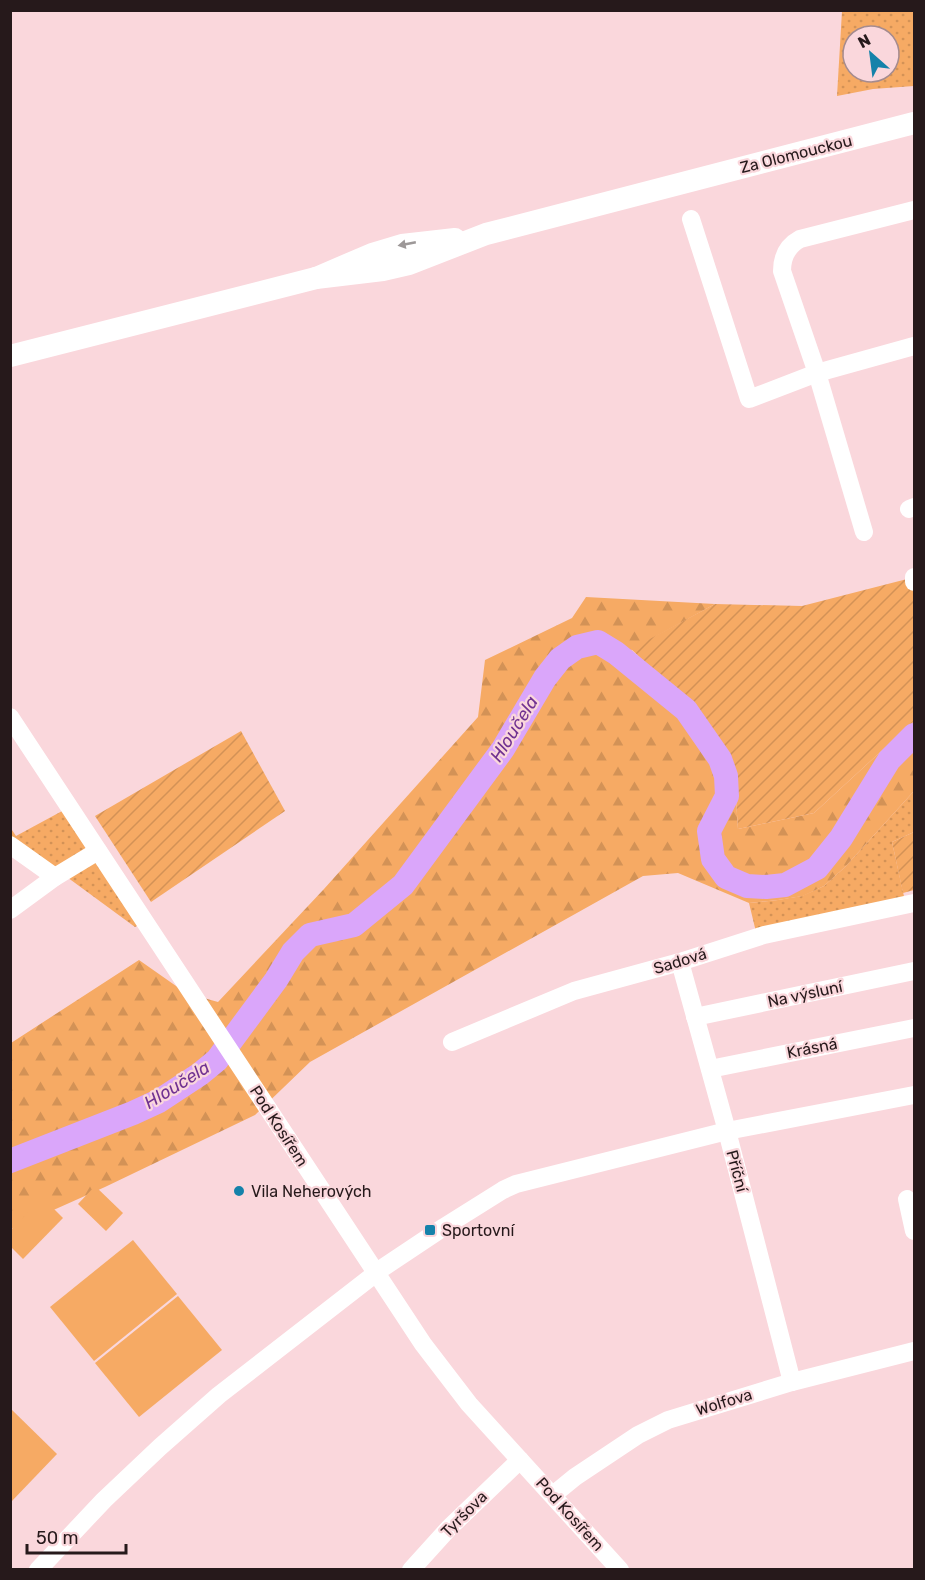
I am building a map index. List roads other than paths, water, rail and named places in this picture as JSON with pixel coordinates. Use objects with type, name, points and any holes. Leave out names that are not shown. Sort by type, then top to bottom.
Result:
[{"type":"main road","name":"Za Olomouckou","points":[[10,356],[315,278],[403,266],[486,234],[915,123]]},
{"type":"street","points":[[864,532],[817,373],[782,271],[782,264],[786,251],[795,242],[806,237],[915,210]]},
{"type":"street","points":[[691,219],[749,399],[817,373],[915,346]]},
{"type":"street","name":"Pod Kosířem","points":[[10,717],[375,1273],[442,1370],[469,1404],[620,1569]]},
{"type":"street","points":[[10,845],[55,877]]},
{"type":"street","points":[[10,910],[55,877],[98,851]]},
{"type":"street","name":"Sadová","points":[[452,1042],[574,991],[680,962],[764,935],[915,903]]},
{"type":"street","name":"Příční","points":[[680,962],[727,1131],[792,1382]]},
{"type":"street","name":"Na výsluní","points":[[696,1017],[915,971]]},
{"type":"street","name":"Krásná","points":[[710,1069],[915,1028]]},
{"type":"street","points":[[38,1569],[104,1500],[197,1413],[375,1273],[503,1190],[727,1131],[915,1095]]},
{"type":"street","points":[[907,1199],[915,1231]]},
{"type":"street","name":"Wolfova","points":[[553,1495],[585,1470],[653,1426],[792,1382],[915,1351]]},
{"type":"street","name":"Tyršova","points":[[411,1569],[449,1527],[520,1460]]},
{"type":"waterway","name":"Hloučela","points":[[10,1161],[159,1101],[217,1060],[276,980],[293,952],[310,935],[354,925],[403,885],[503,749],[545,678],[560,659],[577,647],[598,642],[616,653],[686,710],[720,759],[726,776],[727,796],[709,831],[713,859],[726,877],[747,886],[785,885],[817,868],[841,838],[889,760],[914,735]]},
{"type":"place","name":"Vila Neherových","points":[[239,1191]]},
{"type":"place","name":"Sportovní","points":[[430,1230]]}]
